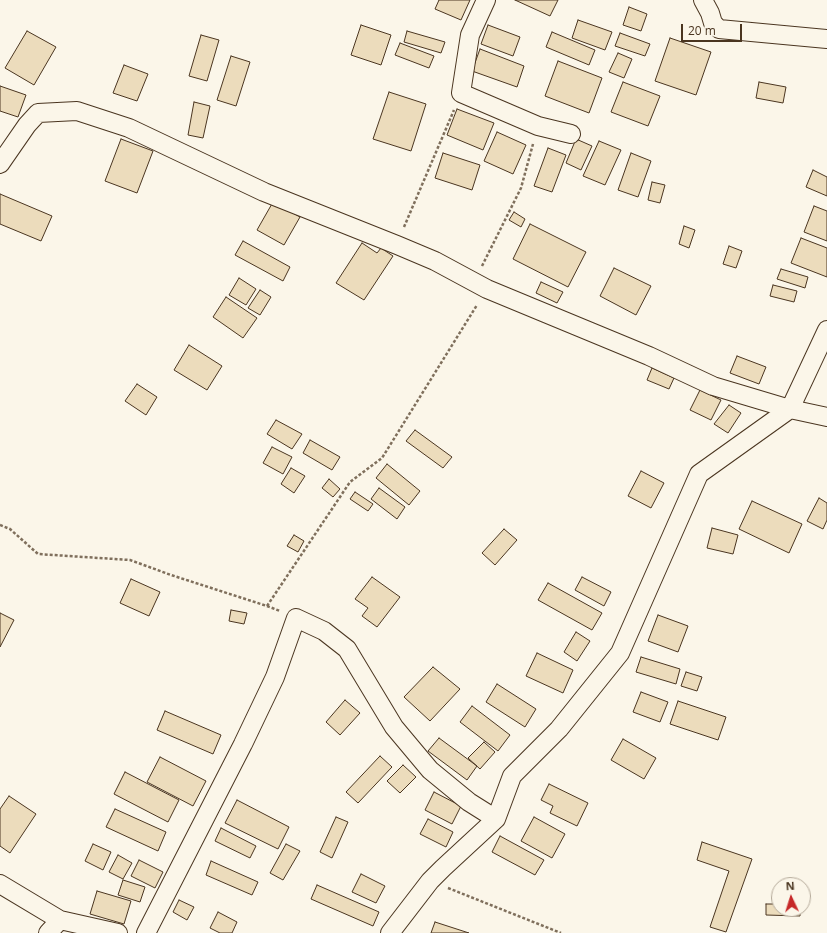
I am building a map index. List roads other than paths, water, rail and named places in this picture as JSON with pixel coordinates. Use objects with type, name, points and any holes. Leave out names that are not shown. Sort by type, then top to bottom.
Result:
[{"type":"street","points":[[486,0],[470,35],[461,93],[538,126],[571,134]]},
{"type":"street","points":[[703,0],[710,13],[713,23],[719,29],[827,39]]},
{"type":"street","points":[[0,164],[27,125],[38,113],[78,111],[129,128],[264,192],[435,261],[480,286],[649,356],[713,386],[790,409],[827,417]]},
{"type":"street","points":[[390,933],[430,881],[496,819],[512,776],[559,729],[620,653],[699,474],[790,409],[827,330]]},
{"type":"street","points":[[146,933],[243,744],[275,677],[296,618],[324,631],[347,649],[394,728],[430,770],[469,802],[496,819]]},
{"type":"street","points":[[0,884],[60,920],[118,933]]},
{"type":"street","points":[[48,933],[60,920]]}]
